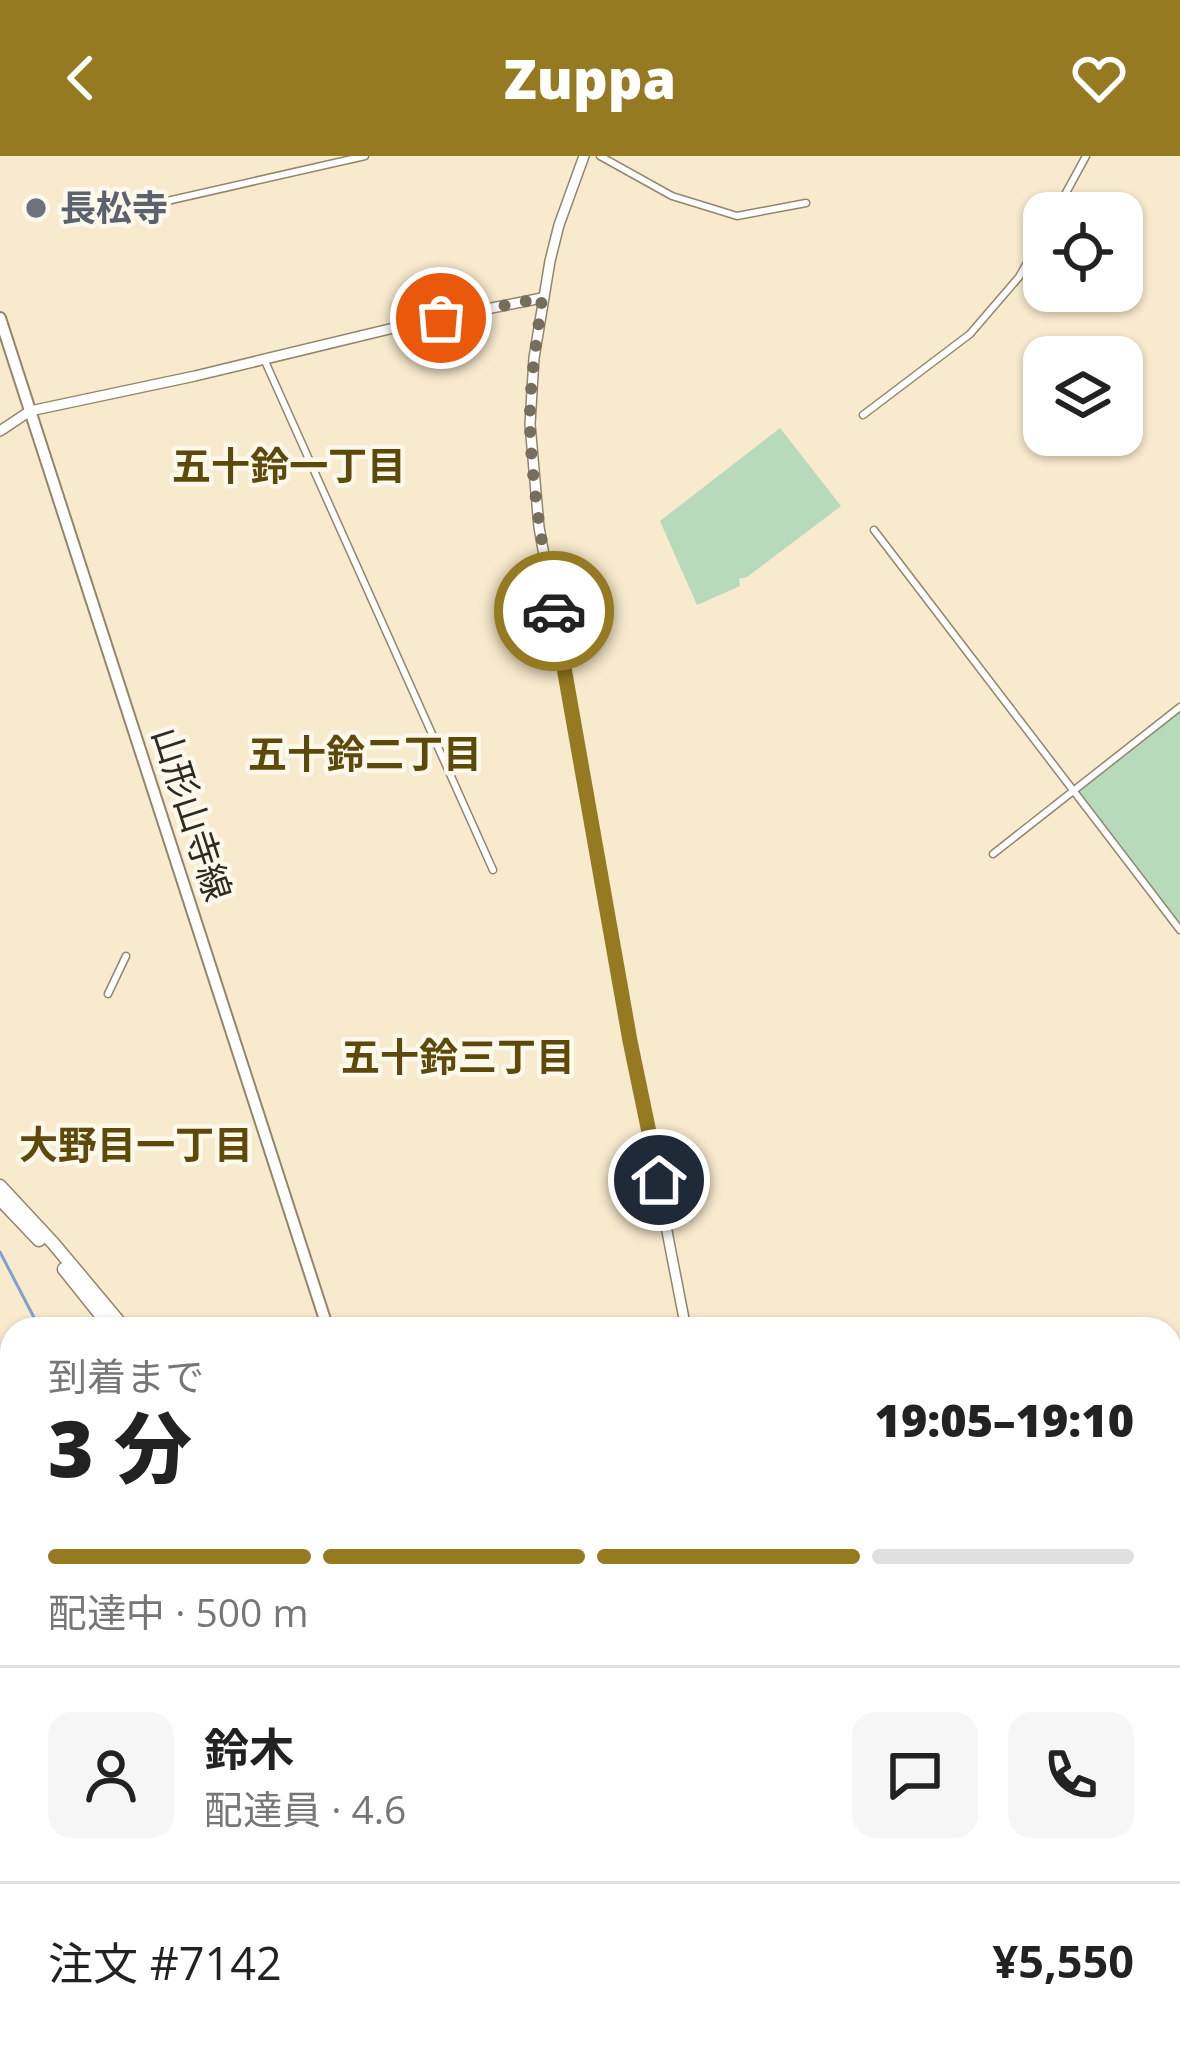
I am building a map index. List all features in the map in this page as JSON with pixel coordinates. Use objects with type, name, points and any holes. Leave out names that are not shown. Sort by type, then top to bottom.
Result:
[{"type":"highway","points":[[0,1186],[114,1317]]},
{"type":"highway","points":[[0,1199],[102,1317]]},
{"type":"main road","name":"山形山寺線","points":[[0,318],[324,1317]]},
{"type":"street","points":[[79,221],[365,156]]},
{"type":"street","points":[[584,156],[559,225],[542,298],[530,424],[539,527],[684,1317]]},
{"type":"street","points":[[600,156],[672,196],[737,216],[806,203]]},
{"type":"street","points":[[1066,192],[1086,156]]},
{"type":"street","points":[[863,415],[970,334],[1023,270]]},
{"type":"street","points":[[0,430],[30,411],[542,298]]},
{"type":"street","points":[[264,359],[494,870]]},
{"type":"street","points":[[874,530],[1180,930]]},
{"type":"street","points":[[993,854],[1180,707]]},
{"type":"street","points":[[108,994],[126,956]]},
{"type":"green space","points":[[780,428],[841,506],[739,579],[740,586],[697,605],[660,521]]},
{"type":"green space","points":[[1180,707],[1180,930],[1073,791]]},
{"type":"waterway","points":[[0,1252],[34,1317]]},
{"type":"way so far","points":[[441,318],[542,298],[530,424],[539,527],[554,611]]},
{"type":"place","name":"長松寺","points":[[36,208]]},
{"type":"district","name":"五十鈴一丁目","points":[[289,466]]},
{"type":"district","name":"五十鈴二丁目","points":[[365,754]]},
{"type":"district","name":"五十鈴三丁目","points":[[458,1057]]},
{"type":"district","name":"大野目一丁目","points":[[136,1145]]},
{"type":"route","points":[[554,611],[659,1180]]}]
